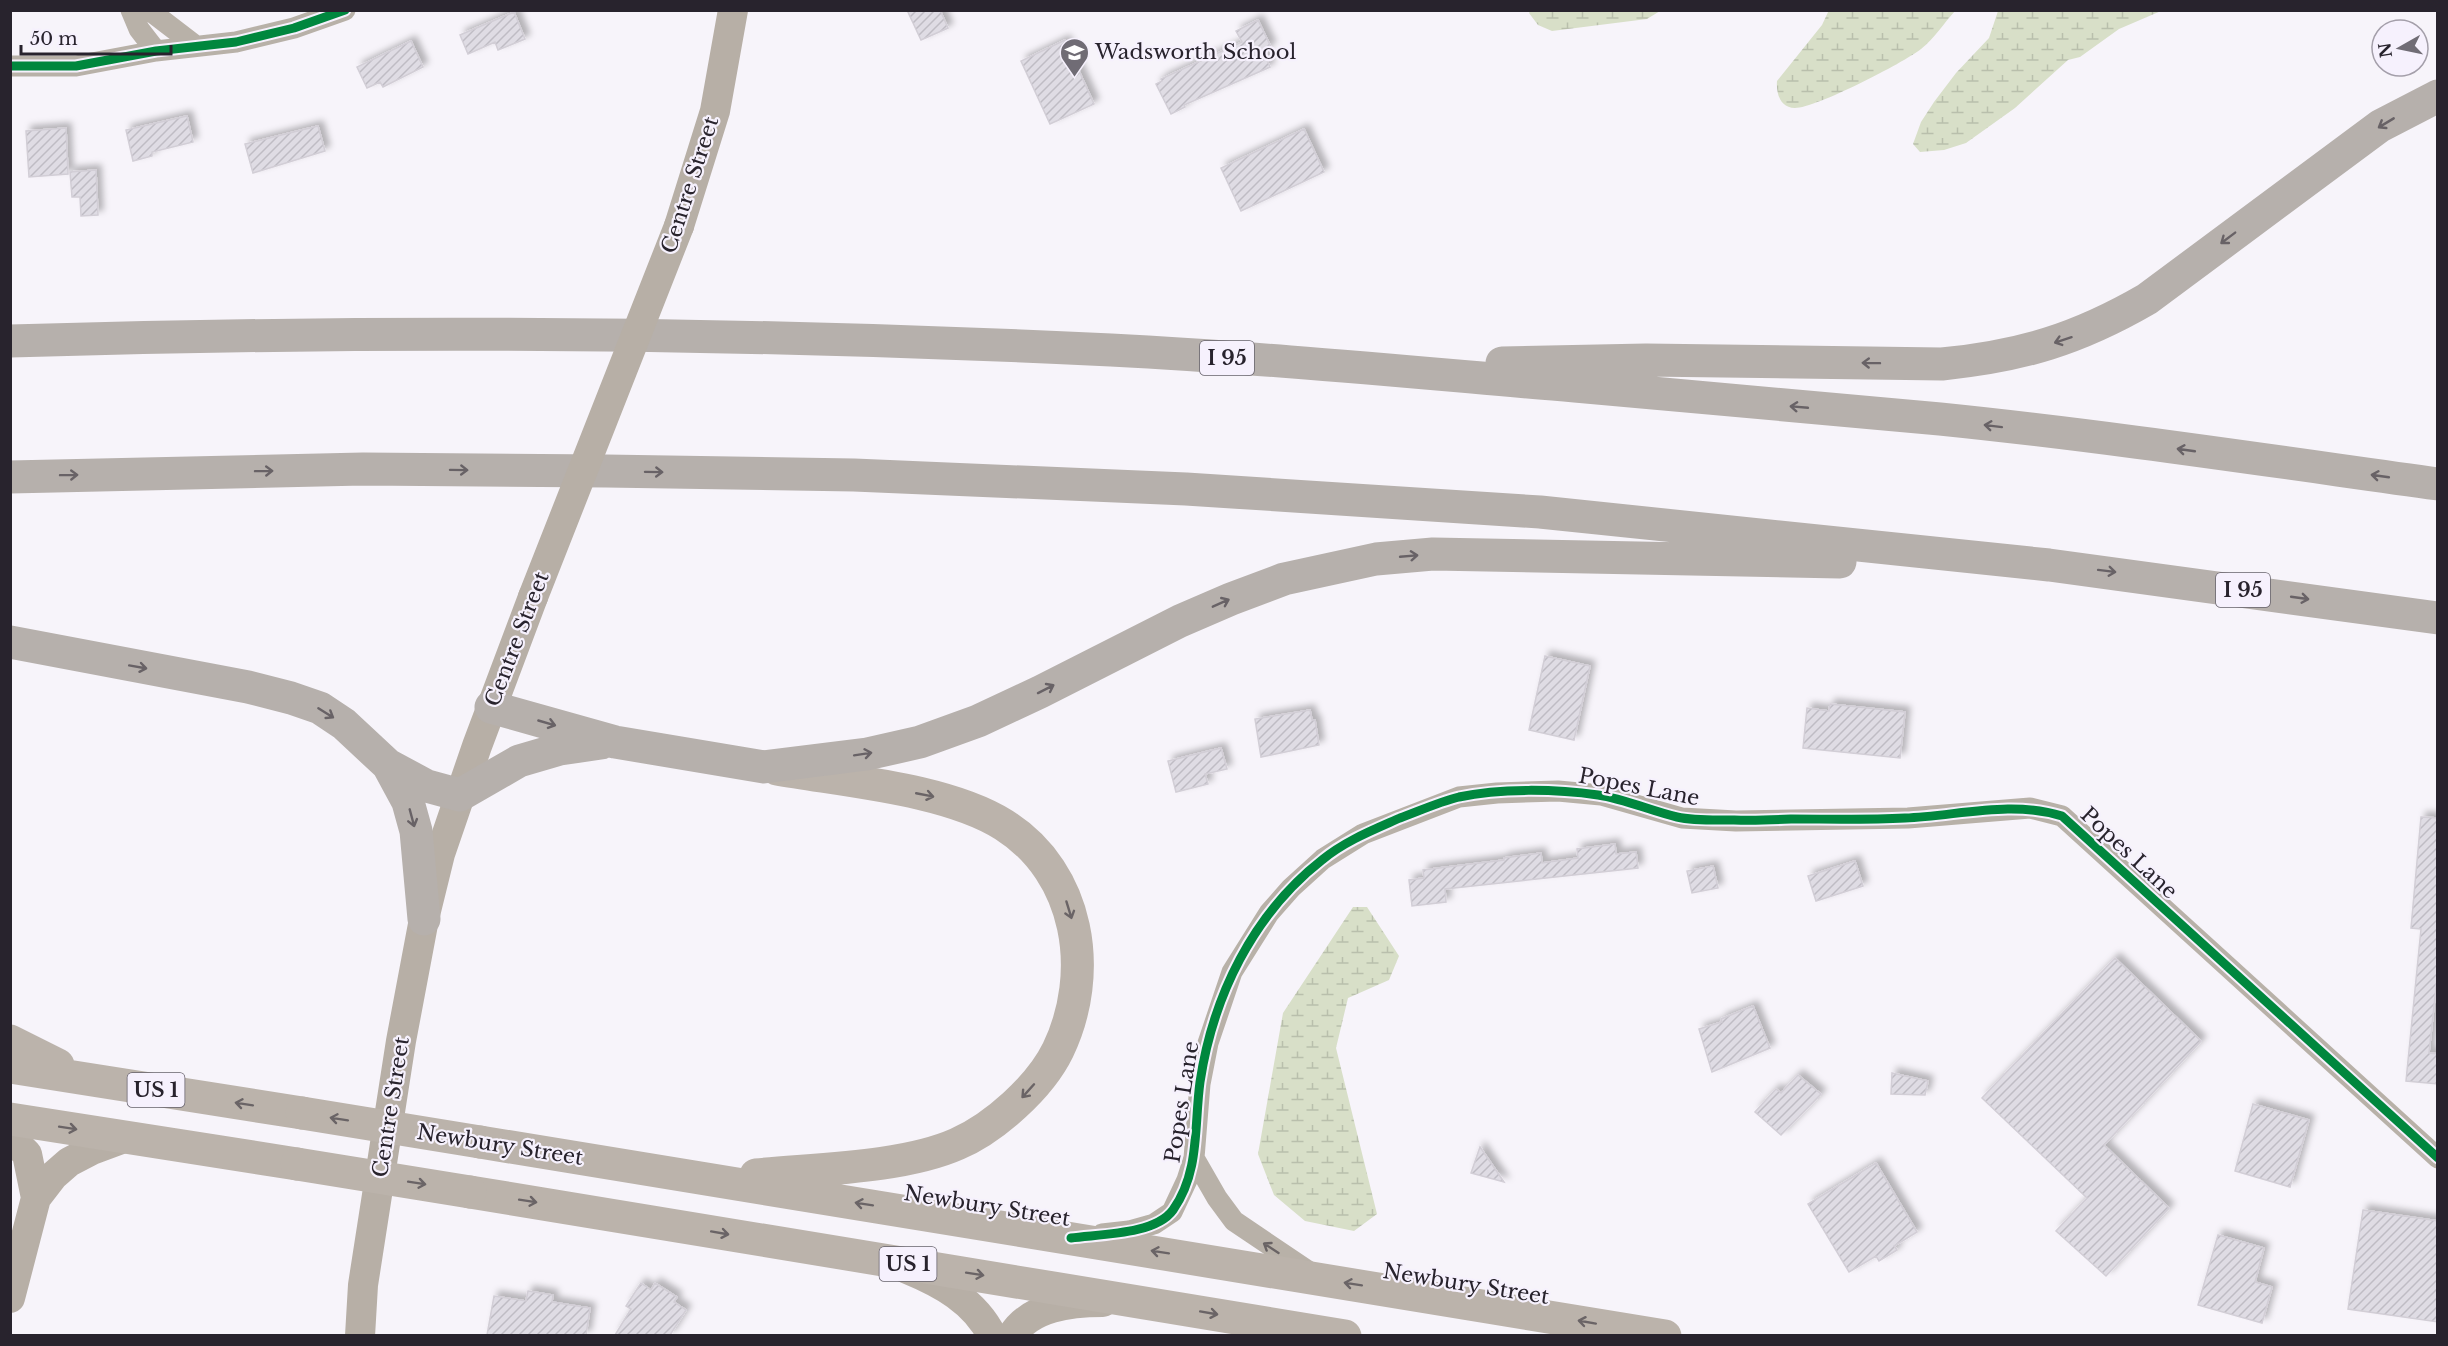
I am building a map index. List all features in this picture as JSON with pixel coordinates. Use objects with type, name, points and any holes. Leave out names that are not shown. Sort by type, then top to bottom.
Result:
[{"type":"highway","points":[[1380,369],[1541,361],[1646,360],[1942,364],[1988,360],[2032,350],[2070,338],[2109,321],[2148,298],[2380,126],[2438,96]]},
{"type":"highway","name":"I 95","points":[[10,341],[166,336],[510,334],[795,339],[1114,351],[1380,369],[1942,419],[2438,484]]},
{"type":"highway","name":"I 95","points":[[10,477],[363,469],[854,475],[1186,489],[1540,512],[2137,575],[2438,618]]},
{"type":"highway","points":[[491,707],[615,742],[764,767],[867,754],[920,742],[978,721],[1142,639],[1231,599],[1284,579],[1376,559],[1434,554],[1712,561],[2049,565]]},
{"type":"highway","points":[[10,642],[248,687],[300,701],[320,708],[344,724],[388,765],[427,786],[460,795],[519,761],[560,749],[615,742]]},
{"type":"highway","points":[[388,765],[408,802],[416,831],[424,919]]},
{"type":"main road","name":"Centre Street","points":[[360,1335],[363,1285],[401,1041],[424,919],[440,854],[491,707],[679,226],[716,111],[733,10]]},
{"type":"main road","points":[[10,660],[80,656]]},
{"type":"main road","points":[[709,1180],[863,1165],[917,1156],[957,1144],[989,1126],[1014,1105],[1040,1076],[1057,1052],[1075,1003],[1077,952],[1073,924],[1064,895],[1050,866],[1005,826],[977,810],[939,798],[764,767]]},
{"type":"main road","points":[[10,1041],[87,1079]]},
{"type":"main road","name":"Newbury Street","points":[[10,1067],[1665,1335]]},
{"type":"main road","name":"US 1","points":[[10,1119],[1345,1335]]},
{"type":"main road","points":[[10,1137],[27,1154],[36,1198]]},
{"type":"main road","points":[[10,1298],[36,1198],[53,1176],[69,1162],[92,1150],[127,1137]]},
{"type":"main road","points":[[888,1261],[930,1279],[958,1295],[975,1311],[992,1335]]},
{"type":"main road","name":"Centre Street","points":[[349,1335],[363,1285]]},
{"type":"main road","points":[[1011,1335],[1022,1321],[1037,1312],[1088,1302],[1143,1302]]},
{"type":"street","points":[[131,10],[139,29],[156,51]]},
{"type":"street","points":[[149,10],[196,46]]},
{"type":"street","points":[[10,66],[76,66],[156,51],[236,42],[294,28],[345,10]]},
{"type":"street","name":"Popes Lane","points":[[1071,1238],[1129,1231],[1155,1224],[1172,1212],[1188,1180],[1194,1158],[1200,1084],[1208,1043],[1220,1004],[1232,972],[1249,943],[1269,913],[1291,888],[1323,859],[1363,834],[1459,797],[1497,793],[1558,791],[1601,795],[1682,818],[1736,821],[1897,818],[2030,808],[2062,816],[2438,1158]]},
{"type":"street","name":"Popes Lane","points":[[1194,1158],[1217,1198],[1234,1221],[1321,1279]]},
{"type":"green space","points":[[1530,10],[1660,11],[1647,19],[1552,31],[1538,25],[1529,13]]},
{"type":"green space","points":[[1829,10],[1955,11],[1935,36],[1911,56],[1821,101],[1806,106],[1790,107],[1782,103],[1780,99],[1777,81],[1822,25]]},
{"type":"green space","points":[[1998,10],[2161,11],[2119,29],[2080,57],[2068,60],[2015,108],[1966,143],[1944,150],[1920,152],[1913,144],[1921,122],[1956,73],[1989,38]]},
{"type":"green space","points":[[1353,907],[1367,907],[1399,956],[1389,980],[1348,998],[1336,1048],[1377,1214],[1354,1231],[1305,1221],[1274,1195],[1258,1154],[1283,1013]]},
{"type":"building","points":[[907,10],[940,10],[948,28],[921,40]]},
{"type":"building","points":[[514,12],[525,39],[498,50],[495,42],[468,54],[460,35]]},
{"type":"building","points":[[1258,20],[1271,47],[1263,51],[1270,67],[1184,105],[1185,107],[1171,114],[1156,84],[1162,81],[1161,79],[1242,42],[1236,31]]},
{"type":"building","points":[[1065,40],[1094,104],[1050,124],[1021,61]]},
{"type":"building","points":[[411,41],[423,67],[383,87],[380,82],[367,88],[357,67]]},
{"type":"building","points":[[187,116],[193,142],[152,152],[152,156],[133,161],[126,130]]},
{"type":"building","points":[[318,126],[325,151],[253,173],[245,144]]},
{"type":"building","points":[[66,128],[68,174],[29,177],[26,131]]},
{"type":"building","points":[[1304,129],[1324,172],[1241,211],[1221,168]]},
{"type":"building","points":[[96,170],[98,215],[81,216],[80,197],[72,197],[70,172]]},
{"type":"building","points":[[1545,656],[1590,666],[1574,740],[1529,730]]},
{"type":"building","points":[[1830,704],[1905,712],[1900,758],[1803,748],[1807,708],[1829,711]]},
{"type":"building","points":[[1310,710],[1312,720],[1315,720],[1319,745],[1261,757],[1255,719]]},
{"type":"building","points":[[1221,748],[1227,769],[1205,774],[1208,784],[1176,792],[1168,761]]},
{"type":"building","points":[[2421,817],[2438,818],[2438,968],[2429,1053],[2438,1054],[2438,1084],[2406,1081],[2421,929],[2411,928]]},
{"type":"building","points":[[1615,844],[1616,854],[1636,852],[1638,868],[1445,889],[1446,902],[1412,906],[1409,880],[1424,878],[1423,870],[1541,853],[1542,863],[1578,858],[1577,849]]},
{"type":"building","points":[[1855,861],[1863,886],[1816,901],[1808,876]]},
{"type":"building","points":[[1713,866],[1718,888],[1692,893],[1687,871]]},
{"type":"building","points":[[2115,958],[2201,1041],[2104,1145],[2169,1208],[2106,1276],[2056,1231],[2087,1198],[1982,1098]]},
{"type":"building","points":[[1753,1006],[1770,1048],[1712,1072],[1699,1029],[1722,1022],[1721,1019]]},
{"type":"building","points":[[1892,1073],[1928,1081],[1925,1095],[1891,1094]]},
{"type":"building","points":[[1798,1075],[1821,1094],[1781,1135],[1755,1112],[1776,1089],[1781,1093]]},
{"type":"building","points":[[2253,1104],[2309,1120],[2290,1187],[2235,1171]]},
{"type":"building","points":[[1480,1147],[1504,1182],[1471,1173]]},
{"type":"building","points":[[1876,1163],[1917,1232],[1894,1246],[1897,1250],[1879,1261],[1876,1256],[1849,1272],[1808,1204]]},
{"type":"building","points":[[2363,1210],[2438,1221],[2438,1322],[2348,1309]]},
{"type":"building","points":[[2218,1235],[2264,1248],[2255,1282],[2272,1287],[2262,1323],[2198,1305]]},
{"type":"building","points":[[641,1283],[651,1290],[655,1283],[677,1297],[674,1302],[686,1310],[670,1335],[615,1335],[631,1309],[626,1306]]},
{"type":"building","points":[[528,1291],[553,1295],[552,1302],[590,1308],[586,1335],[487,1335],[494,1296],[526,1301]]},
{"type":"cycle path","points":[[10,66],[76,66],[156,51],[236,42],[294,28],[345,10]]},
{"type":"cycle path","points":[[1071,1238],[1140,1229],[1165,1218],[1173,1210],[1182,1195],[1192,1164],[1200,1082],[1206,1050],[1226,988],[1257,931],[1297,882],[1340,847],[1400,818],[1459,797],[1510,791],[1598,795],[1677,817],[1698,820],[1891,819],[2004,809],[2043,811],[2062,816],[2438,1158]]},
{"type":"place","name":"Wadsworth School","points":[[1074,78]]}]
